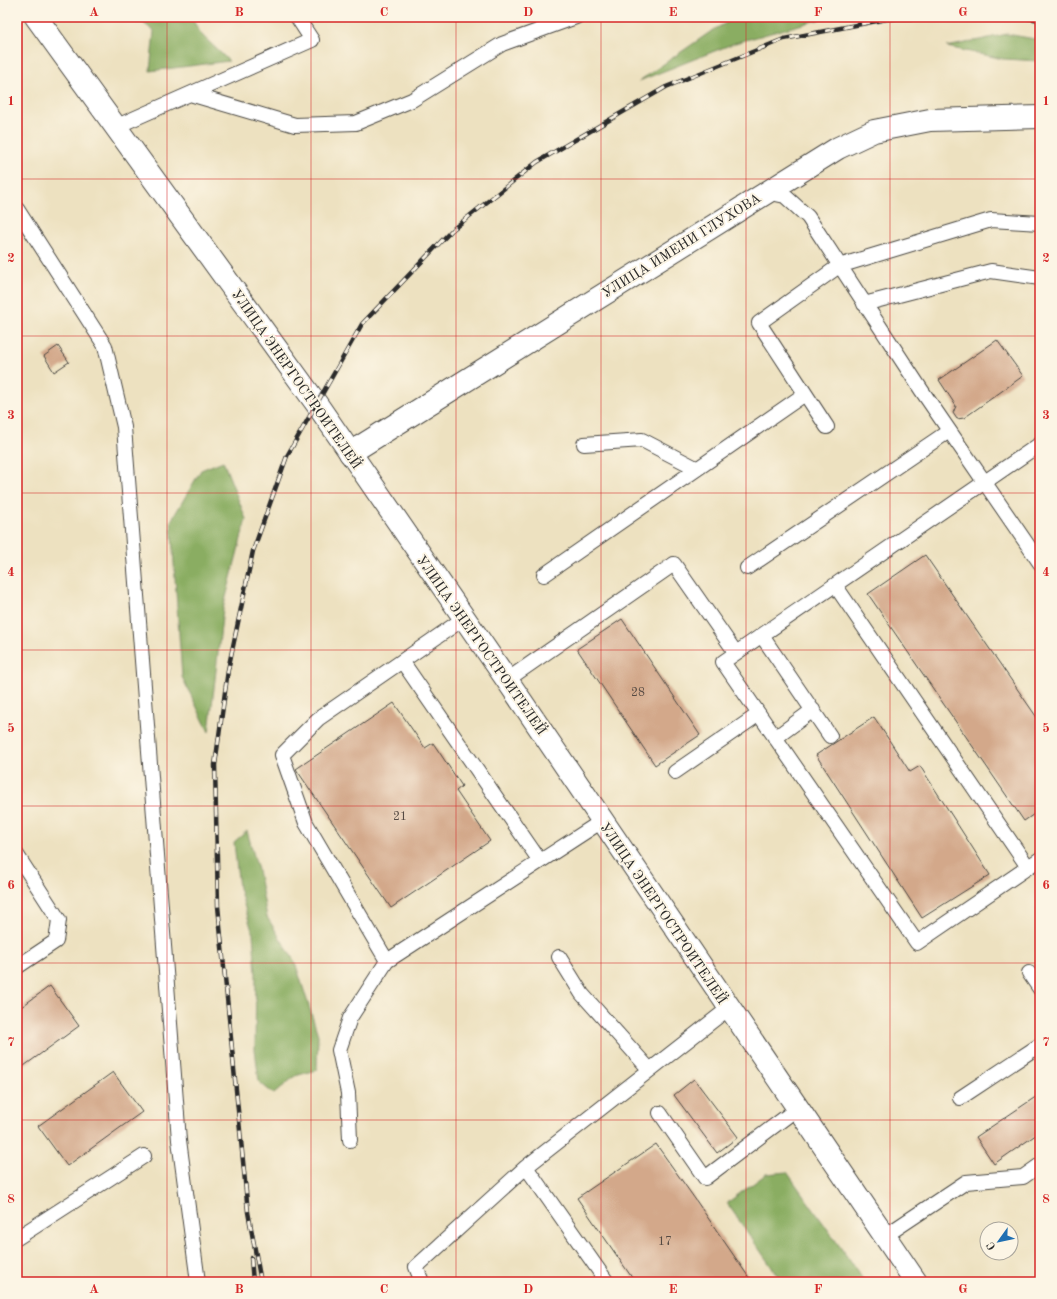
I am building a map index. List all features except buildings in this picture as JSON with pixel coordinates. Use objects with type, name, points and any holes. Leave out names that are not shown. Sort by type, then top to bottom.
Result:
[{"type":"main road","name":"УЛИЦА ЭНЕРГОСТРОИТЕЛЕЙ","points":[[36,17],[350,452],[507,680],[916,1282]]},
{"type":"main road","name":"УЛИЦА ИМЕНИ ГЛУХОВА","points":[[350,452],[838,148],[874,131],[930,120],[1040,117]]},
{"type":"lane","points":[[115,127],[312,40],[298,17]]},
{"type":"lane","points":[[190,94],[294,126],[356,123],[412,100],[502,44],[576,17]]},
{"type":"lane","points":[[766,192],[785,196],[808,217],[949,431],[1040,563]]},
{"type":"lane","points":[[17,209],[105,346],[124,427],[179,1140],[198,1282]]},
{"type":"lane","points":[[827,427],[759,323],[839,266],[991,220],[1040,223]]},
{"type":"lane","points":[[864,304],[991,271],[1040,278]]},
{"type":"lane","points":[[544,575],[696,468],[805,394]]},
{"type":"lane","points":[[746,568],[949,431]]},
{"type":"lane","points":[[584,444],[642,440],[696,468]]},
{"type":"lane","points":[[1040,444],[723,662],[917,943],[1040,859]]},
{"type":"lane","points":[[507,680],[674,564],[736,653]]},
{"type":"lane","points":[[835,585],[1028,868]]},
{"type":"lane","points":[[387,961],[306,823],[282,755],[318,720],[464,619]]},
{"type":"lane","points":[[762,636],[830,736]]},
{"type":"lane","points":[[402,662],[540,861]]},
{"type":"lane","points":[[776,738],[813,710]]},
{"type":"lane","points":[[674,772],[759,714]]},
{"type":"lane","points":[[350,1140],[348,1094],[340,1050],[350,1018],[387,961],[602,821]]},
{"type":"lane","points":[[17,855],[59,920],[56,941],[17,967]]},
{"type":"lane","points":[[559,957],[582,994],[650,1070]]},
{"type":"lane","points":[[1029,973],[1040,989]]},
{"type":"lane","points":[[422,1282],[416,1267],[526,1167],[729,1008]]},
{"type":"lane","points":[[960,1098],[1040,1045]]},
{"type":"lane","points":[[660,1112],[705,1178],[798,1108]]},
{"type":"lane","points":[[17,1238],[144,1156]]},
{"type":"lane","points":[[885,1236],[966,1182],[1023,1177],[1040,1165]]},
{"type":"lane","points":[[526,1167],[607,1282]]},
{"type":"green space","points":[[135,17],[191,17],[201,34],[229,61],[150,71],[154,31]]},
{"type":"green space","points":[[737,17],[828,17],[735,43],[639,81],[713,30]]},
{"type":"green space","points":[[1007,34],[1040,40],[1040,61],[1003,59],[947,47]]},
{"type":"green space","points":[[223,461],[246,519],[223,609],[209,732],[182,677],[171,521],[201,470]]},
{"type":"green space","points":[[247,831],[258,870],[267,917],[295,962],[318,1035],[317,1070],[295,1076],[274,1094],[259,1082],[255,1049],[256,974],[253,934],[239,888],[234,842]]},
{"type":"green space","points":[[787,1172],[865,1282],[782,1282],[727,1203],[766,1174]]},
{"type":"railway","points":[[261,1282],[248,1212],[218,906],[215,765],[228,670],[253,551],[287,456],[362,324],[452,230],[537,162],[666,87],[784,39],[887,19],[950,17]]},
{"type":"railway","points":[[1022,17],[1040,20]]},
{"type":"railway","points":[[251,1258],[253,1282]]}]
